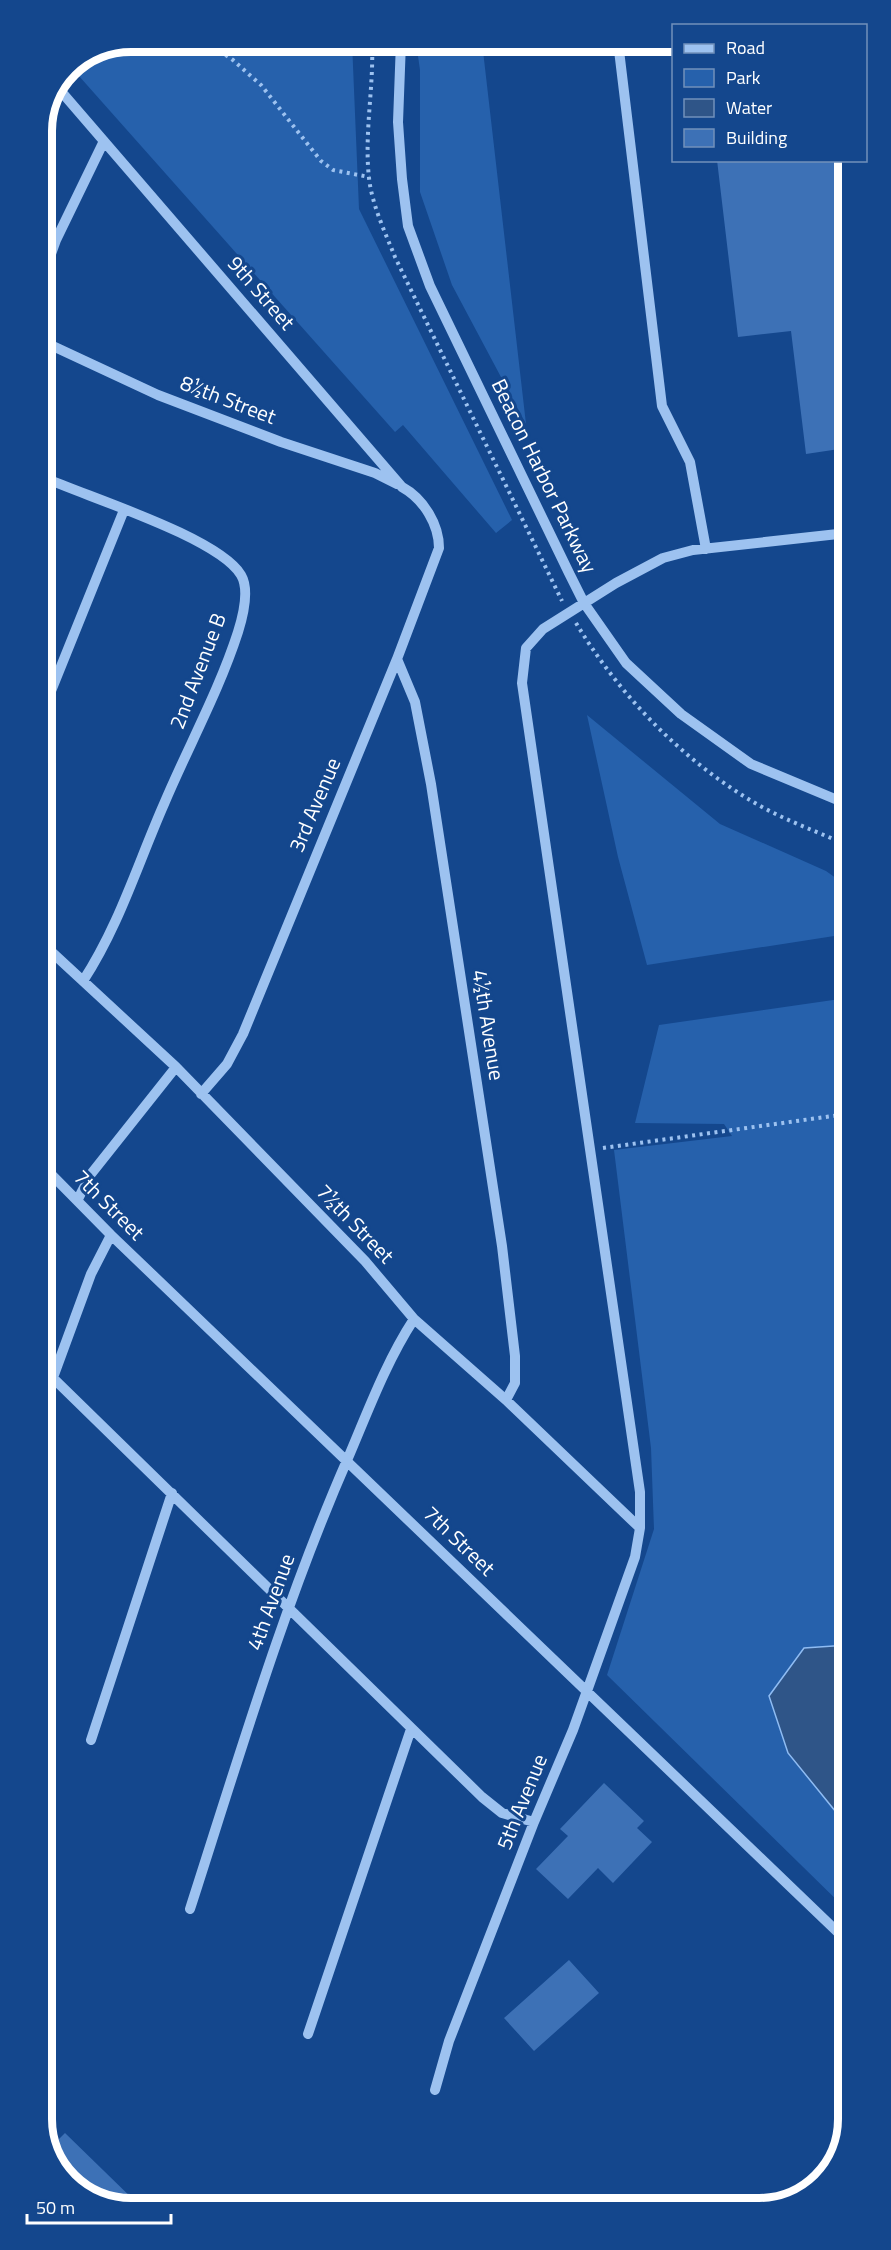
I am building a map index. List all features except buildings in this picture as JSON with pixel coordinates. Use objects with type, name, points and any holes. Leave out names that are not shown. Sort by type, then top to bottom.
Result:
[{"type":"street","name":"Beacon Harbor Parkway","points":[[401,52],[398,122],[408,226],[414,246],[430,286],[585,603],[626,663],[690,722],[751,764],[838,800]]},
{"type":"street","points":[[619,53],[662,406],[690,462],[706,549]]},
{"type":"street","name":"9th Street","points":[[63,93],[402,487],[434,521]]},
{"type":"street","points":[[53,249],[104,141]]},
{"type":"street","name":"8½th Street","points":[[53,345],[158,395],[281,442],[375,473],[402,487]]},
{"type":"street","name":"2nd Avenue B","points":[[53,481],[124,510],[217,552],[241,574],[245,584],[245,597],[238,631],[212,697],[111,933],[83,981]]},
{"type":"street","points":[[53,687],[124,510]]},
{"type":"street","name":"3rd Avenue","points":[[201,1094],[227,1064],[243,1034],[397,659],[439,548],[439,531],[434,521]]},
{"type":"street","name":"5th Avenue","points":[[435,2090],[449,2041],[534,1822],[573,1730],[635,1557],[640,1528],[640,1492],[522,668],[526,648],[543,629],[663,558],[706,549],[838,534]]},
{"type":"street","name":"4½th Avenue","points":[[397,659],[415,702],[431,784],[502,1246],[515,1356],[515,1383],[506,1400]]},
{"type":"street","name":"7½th Street","points":[[53,953],[176,1067],[365,1261],[414,1318],[506,1400],[640,1528]]},
{"type":"street","points":[[78,1199],[91,1174],[176,1067]]},
{"type":"street","name":"7th Street","points":[[52,1175],[111,1235],[838,1932]]},
{"type":"street","points":[[52,1376],[91,1274],[111,1235]]},
{"type":"street","name":"4th Avenue","points":[[190,1909],[288,1608],[397,1345],[414,1318]]},
{"type":"street","points":[[52,1377],[482,1797],[502,1813],[534,1822]]},
{"type":"street","points":[[91,1740],[172,1493]]},
{"type":"street","points":[[308,2034],[411,1729]]},
{"type":"path","points":[[222,52],[261,85],[321,161],[333,170],[369,177]]},
{"type":"path","points":[[590,1150],[838,1115]]},
{"type":"green space","points":[[131,52],[352,52],[359,209],[512,520],[496,533],[403,425],[395,432],[77,74],[79,72],[106,57]]},
{"type":"green space","points":[[417,52],[483,53],[526,424],[452,285],[420,192],[420,70]]},
{"type":"green space","points":[[587,715],[720,824],[826,871],[838,880],[838,935],[647,965],[618,857]]},
{"type":"green space","points":[[838,999],[838,1901],[607,1675],[654,1529],[651,1448],[614,1150],[732,1136],[724,1124],[635,1123],[659,1025]]},
{"type":"water","points":[[838,1646],[838,1814],[788,1753],[769,1696],[804,1648]]}]
